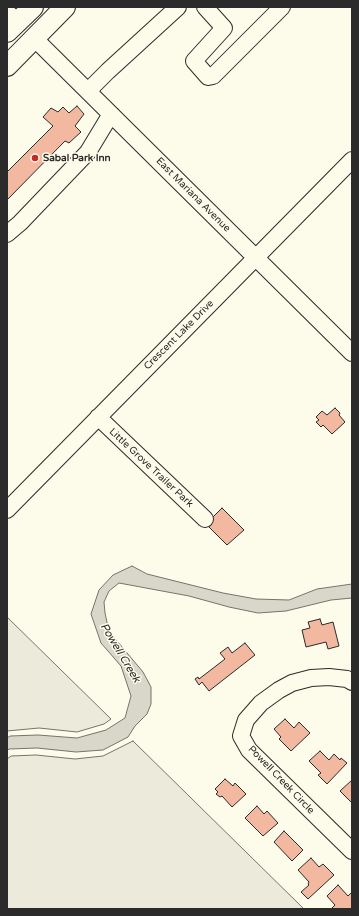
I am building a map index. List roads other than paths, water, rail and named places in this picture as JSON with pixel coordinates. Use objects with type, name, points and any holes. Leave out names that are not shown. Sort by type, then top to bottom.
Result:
[{"type":"main road","points":[[7,51],[11,45],[10,22],[32,7]]},
{"type":"main road","points":[[34,38],[42,17],[48,7]]},
{"type":"main road","points":[[7,66],[65,7]]},
{"type":"street","points":[[88,91],[178,7]]},
{"type":"street","points":[[205,7],[224,28],[194,61],[208,77],[213,76],[282,7]]},
{"type":"street","name":"East Mariana Avenue","points":[[34,38],[352,353]]},
{"type":"street","points":[[7,234],[20,223],[88,152],[111,114]]},
{"type":"street","name":"Crescent Lake Drive","points":[[7,510],[352,160]]},
{"type":"street","name":"Little Grove Trailer Park","points":[[98,417],[205,519]]},
{"type":"street","name":"Powell Creek Circle","points":[[352,682],[347,679],[329,677],[311,678],[292,683],[261,703],[246,720],[241,736],[249,750],[352,851]]},
{"type":"water","name":"Powell Creek","points":[[132,566],[147,574],[223,593],[256,599],[289,600],[317,589],[352,584],[352,598],[331,600],[286,611],[258,613],[189,596],[119,583],[109,591],[104,602],[105,613],[108,627],[112,635],[143,672],[151,687],[151,704],[147,714],[135,726],[128,737],[103,750],[76,752],[37,748],[9,749],[7,751],[7,738],[10,736],[38,735],[77,738],[106,730],[125,718],[131,696],[121,666],[101,643],[91,614],[99,590],[113,575]]},
{"type":"place","name":"Sabal Park Inn","points":[[35,158]]}]
